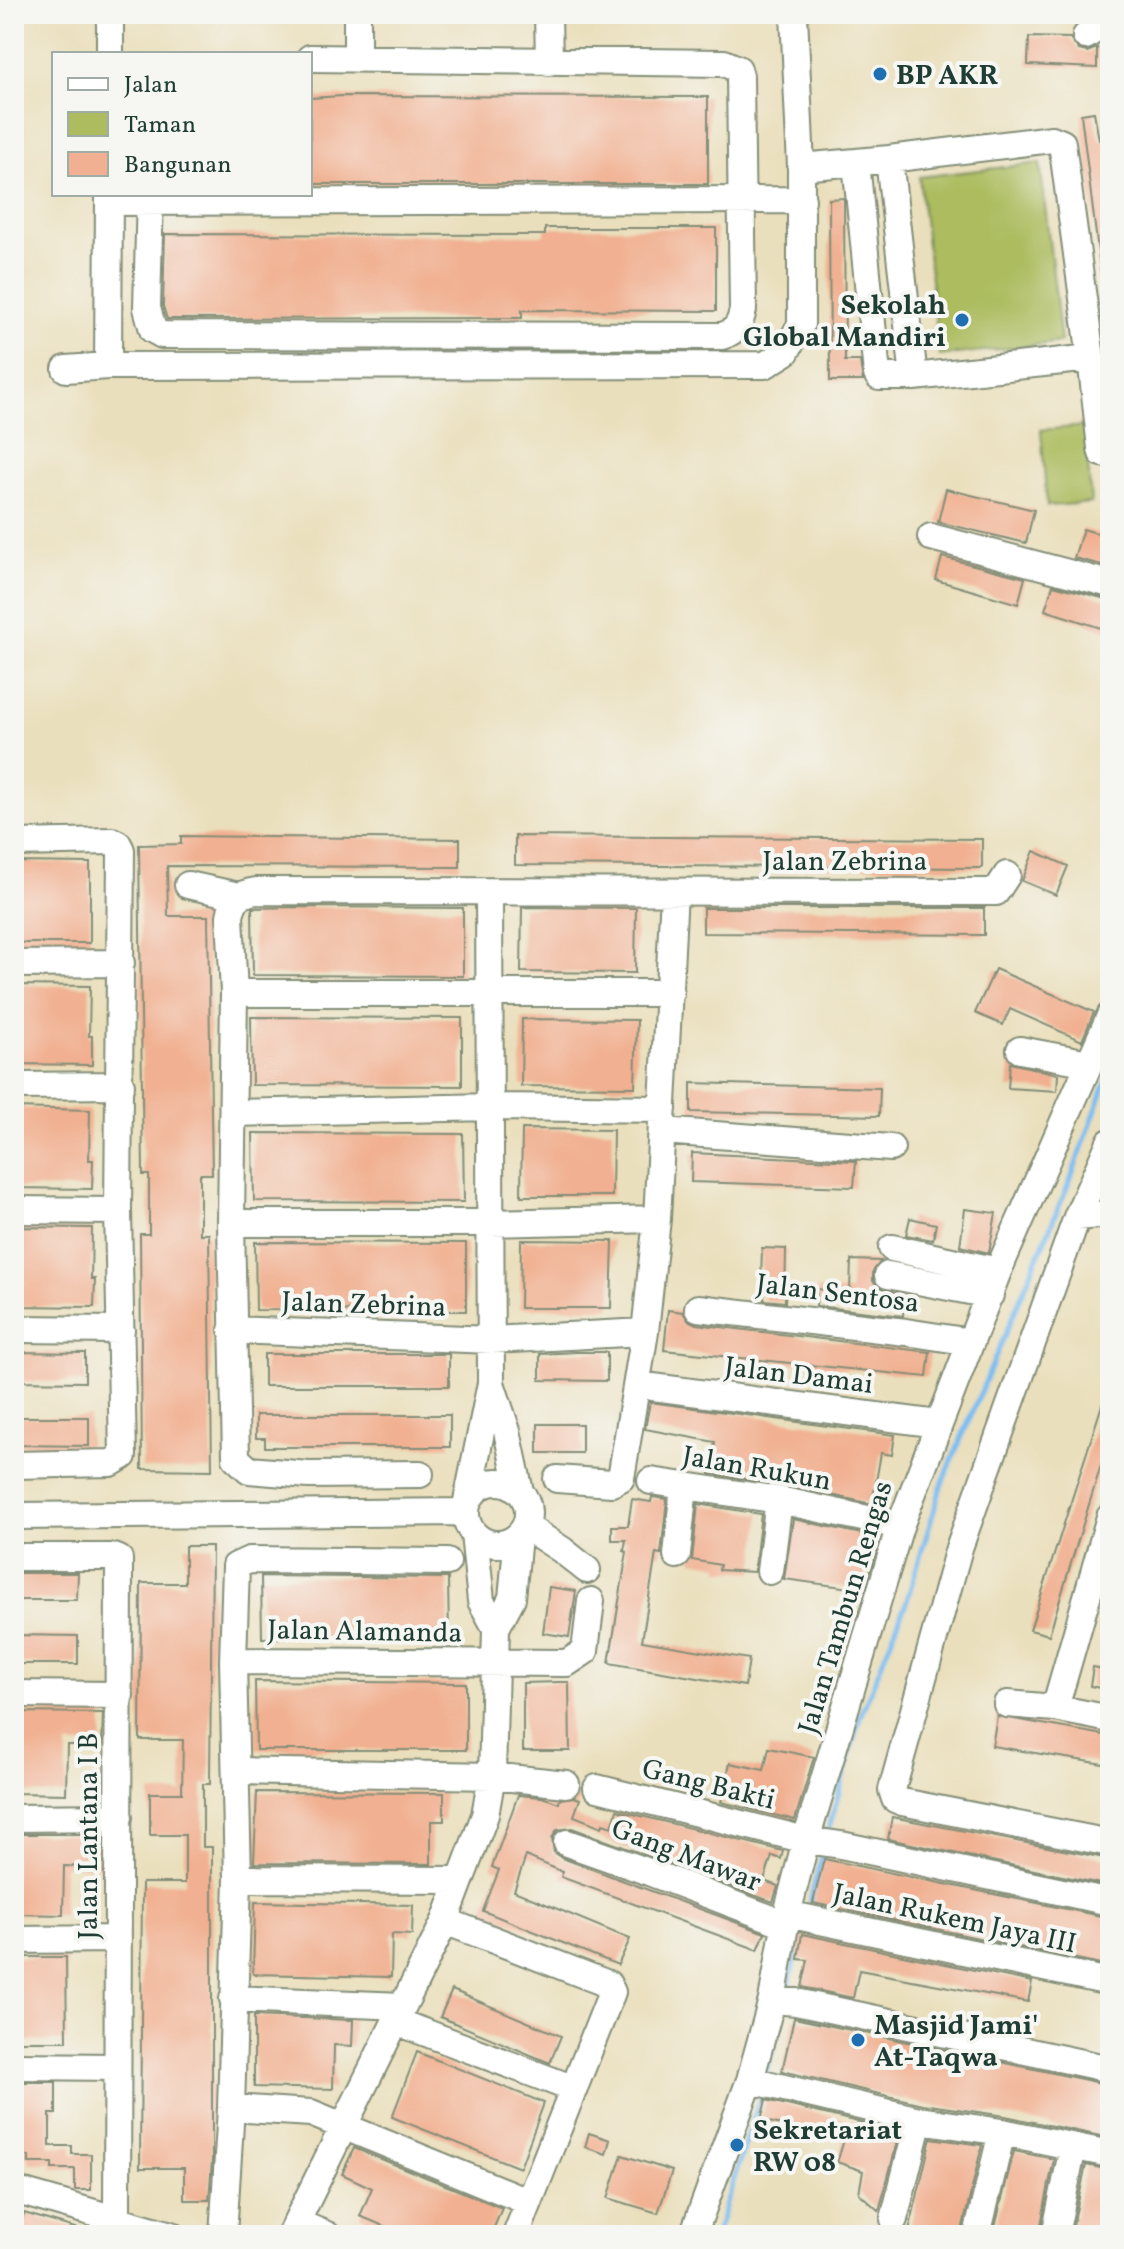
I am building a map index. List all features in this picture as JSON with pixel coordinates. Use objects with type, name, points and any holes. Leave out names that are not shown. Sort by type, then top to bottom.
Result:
[{"type":"street","points":[[110,14],[110,52]]},
{"type":"street","points":[[341,14],[349,59]]},
{"type":"street","points":[[349,59],[357,14]]},
{"type":"street","points":[[548,14],[549,62]]},
{"type":"street","points":[[66,369],[108,366],[765,365],[786,352],[801,324],[802,200],[794,14]]},
{"type":"street","points":[[1086,36],[1110,19]]},
{"type":"street","points":[[150,199],[147,308],[153,330],[162,335],[722,336],[732,333],[740,324],[743,310],[738,69],[724,63],[312,58]]},
{"type":"street","points":[[801,167],[1052,139],[1062,143],[1101,448],[1102,453],[1110,455]]},
{"type":"street","points":[[889,159],[914,377]]},
{"type":"street","points":[[856,162],[879,377],[914,377],[1091,358]]},
{"type":"street","points":[[108,366],[109,198],[802,200]]},
{"type":"street","points":[[547,336],[547,365]]},
{"type":"street","points":[[931,537],[1110,584]]},
{"type":"street","points":[[14,843],[112,841],[121,850],[118,1211],[123,1456],[111,1463],[14,1465]]},
{"type":"street","name":"Jalan Zebrina","points":[[188,885],[239,896],[257,891],[996,892],[1007,875]]},
{"type":"street","points":[[489,892],[491,1383],[469,1516],[484,1541],[505,1544],[522,1531],[528,1515],[507,1431],[491,1383]]},
{"type":"street","points":[[557,1479],[612,1483],[621,1478],[645,1332],[657,1219],[674,892]]},
{"type":"street","points":[[239,896],[230,916],[234,993],[231,1223],[234,1448],[239,1463],[249,1470],[309,1475],[420,1474]]},
{"type":"street","points":[[14,964],[121,963]]},
{"type":"street","points":[[234,993],[670,993]]},
{"type":"street","name":"Jalan Tambun Rengas","points":[[693,2235],[763,2082],[782,2001],[793,1918],[900,1526],[994,1283],[1110,1016]]},
{"type":"street","points":[[1020,1050],[1089,1063]]},
{"type":"street","points":[[14,1086],[121,1085]]},
{"type":"street","points":[[233,1113],[490,1107],[663,1120],[891,1148]]},
{"type":"street","points":[[1110,1142],[1077,1217],[959,1548],[892,1790],[895,1799],[902,1802],[1110,1843]]},
{"type":"street","points":[[14,1210],[118,1211]]},
{"type":"street","points":[[1077,1217],[1110,1214]]},
{"type":"street","points":[[231,1223],[490,1223],[657,1219]]},
{"type":"street","points":[[892,1248],[994,1283]]},
{"type":"street","points":[[888,1275],[994,1283]]},
{"type":"street","name":"Jalan Sentosa","points":[[698,1308],[971,1342]]},
{"type":"street","points":[[14,1329],[121,1330]]},
{"type":"street","name":"Jalan Zebrina","points":[[232,1330],[492,1340],[645,1332]]},
{"type":"street","name":"Jalan Damai","points":[[653,1387],[938,1424]]},
{"type":"street","name":"Jalan Rukun","points":[[651,1481],[779,1500],[900,1526]]},
{"type":"street","points":[[469,1516],[486,1484],[498,1482],[520,1492]]},
{"type":"street","points":[[677,1555],[684,1486]]},
{"type":"street","points":[[770,1571],[779,1500]]},
{"type":"street","points":[[14,1516],[469,1516]]},
{"type":"street","name":"Jalan Alamanda","points":[[327,2235],[294,2229],[445,1921],[485,1815],[492,1776],[496,1628],[481,1601],[469,1516]]},
{"type":"street","points":[[1055,1708],[1110,1517]]},
{"type":"street","points":[[522,1531],[562,1550],[587,1570]]},
{"type":"street","name":"Jalan Alamanda","points":[[496,1628],[512,1598],[522,1531]]},
{"type":"street","name":"Jalan Lantana I B","points":[[14,1557],[119,1559],[117,2219]]},
{"type":"street","name":"Jalan Alamanda","points":[[223,2235],[231,2108],[238,1879],[233,1661],[236,1566],[249,1560],[447,1562]]},
{"type":"street","points":[[497,1664],[567,1663],[577,1659],[585,1651],[591,1601]]},
{"type":"street","name":"Jalan Alamanda","points":[[233,1661],[497,1664]]},
{"type":"street","points":[[14,1694],[120,1695]]},
{"type":"street","points":[[1007,1704],[1055,1708],[1110,1719]]},
{"type":"street","points":[[237,1771],[492,1776],[566,1784]]},
{"type":"street","name":"Gang Bakti","points":[[597,1788],[816,1841],[1110,1902]]},
{"type":"street","points":[[14,1818],[119,1817]]},
{"type":"street","name":"Gang Mawar","points":[[567,1843],[793,1918]]},
{"type":"street","points":[[238,1879],[460,1880]]},
{"type":"street","name":"Jalan Rukem Jaya III","points":[[793,1918],[1110,1982]]},
{"type":"street","points":[[445,1921],[608,1984],[612,1992],[516,2235]]},
{"type":"street","points":[[14,1940],[118,1939]]},
{"type":"street","points":[[233,1999],[399,2014],[574,2089]]},
{"type":"street","points":[[782,2001],[1110,2069]]},
{"type":"street","points":[[14,2066],[117,2067]]},
{"type":"street","points":[[763,2082],[919,2120],[1002,2132],[1110,2154]]},
{"type":"street","points":[[231,2108],[311,2113],[529,2202]]},
{"type":"street","points":[[894,2219],[919,2120]]},
{"type":"street","points":[[977,2235],[1002,2132]]},
{"type":"street","points":[[1055,2235],[1073,2147]]},
{"type":"street","points":[[14,2190],[171,2235]]},
{"type":"green space","points":[[1040,163],[1061,342],[940,356],[919,177]]},
{"type":"green space","points":[[1085,426],[1091,503],[1047,506],[1041,430]]},
{"type":"building","points":[[1029,37],[1070,38],[1079,50],[1087,52],[1097,48],[1097,68],[1028,65]]},
{"type":"building","points":[[708,97],[708,184],[312,184],[312,98]]},
{"type":"building","points":[[1094,112],[1099,140],[1110,139],[1110,274],[1101,275],[1081,114]]},
{"type":"building","points":[[844,198],[845,361],[860,361],[863,381],[830,381],[829,199]]},
{"type":"building","points":[[545,228],[716,228],[716,311],[522,310],[522,318],[167,319],[163,306],[165,234],[545,235]]},
{"type":"building","points":[[946,489],[1034,510],[1026,543],[938,522]]},
{"type":"building","points":[[1083,529],[1110,537],[1110,567],[1074,558]]},
{"type":"building","points":[[942,557],[1025,578],[1018,604],[936,580]]},
{"type":"building","points":[[1053,585],[1110,600],[1110,631],[1045,610]]},
{"type":"building","points":[[181,836],[460,839],[460,867],[167,866],[168,916],[208,916],[212,1174],[200,1174],[200,1234],[209,1234],[212,1470],[142,1469],[140,1234],[149,1234],[149,1175],[143,1175],[139,845],[181,844]]},
{"type":"building","points":[[515,836],[982,839],[982,868],[515,865]]},
{"type":"building","points":[[1034,851],[1068,866],[1056,895],[1022,881]]},
{"type":"building","points":[[14,862],[90,863],[90,943],[14,943]]},
{"type":"building","points":[[522,907],[636,908],[635,973],[521,972]]},
{"type":"building","points":[[252,908],[463,908],[463,976],[253,975]]},
{"type":"building","points":[[703,908],[984,908],[984,935],[703,933]]},
{"type":"building","points":[[995,969],[1094,1012],[1082,1041],[1010,1009],[1003,1025],[975,1013]]},
{"type":"building","points":[[14,985],[90,986],[92,1065],[14,1064]]},
{"type":"building","points":[[251,1017],[462,1018],[462,1086],[252,1085]]},
{"type":"building","points":[[522,1019],[637,1020],[635,1087],[521,1086]]},
{"type":"building","points":[[1010,1063],[1058,1074],[1057,1091],[1008,1088]]},
{"type":"building","points":[[691,1083],[880,1088],[879,1116],[691,1112]]},
{"type":"building","points":[[14,1108],[90,1110],[92,1189],[14,1188]]},
{"type":"building","points":[[522,1129],[613,1130],[612,1196],[521,1196]]},
{"type":"building","points":[[253,1133],[463,1134],[464,1202],[254,1201]]},
{"type":"building","points":[[692,1153],[856,1161],[854,1187],[691,1182]]},
{"type":"building","points":[[965,1209],[996,1213],[989,1253],[960,1246]]},
{"type":"building","points":[[910,1218],[936,1224],[933,1240],[906,1235]]},
{"type":"building","points":[[14,1227],[92,1228],[94,1307],[14,1306]]},
{"type":"building","points":[[521,1240],[613,1241],[611,1308],[520,1308]]},
{"type":"building","points":[[255,1242],[466,1243],[466,1311],[256,1310]]},
{"type":"building","points":[[762,1248],[786,1249],[785,1302],[764,1300]]},
{"type":"building","points":[[851,1260],[881,1261],[873,1271],[873,1281],[884,1290],[904,1295],[903,1316],[816,1306],[817,1289],[850,1292]]},
{"type":"building","points":[[668,1310],[683,1312],[688,1320],[696,1324],[930,1352],[927,1377],[664,1350]]},
{"type":"building","points":[[14,1352],[85,1353],[85,1382],[14,1381]]},
{"type":"building","points":[[607,1352],[607,1381],[540,1380],[540,1354]]},
{"type":"building","points":[[264,1354],[449,1354],[449,1386],[264,1386]]},
{"type":"building","points":[[1108,1386],[1110,1436],[1049,1635],[1030,1630]]},
{"type":"building","points":[[650,1402],[895,1435],[892,1455],[881,1453],[872,1504],[781,1484],[710,1474],[715,1442],[645,1429]]},
{"type":"building","points":[[256,1415],[450,1415],[450,1447],[265,1447],[265,1438],[256,1438]]},
{"type":"building","points":[[14,1417],[89,1417],[89,1446],[14,1445]]},
{"type":"building","points":[[538,1424],[582,1424],[582,1453],[538,1453]]},
{"type":"building","points":[[652,1497],[667,1499],[661,1554],[656,1553],[642,1641],[749,1659],[745,1686],[609,1663],[627,1552],[624,1551],[626,1540],[612,1540],[612,1526],[628,1526],[632,1499],[651,1502]]},
{"type":"building","points":[[698,1504],[761,1514],[754,1572],[719,1570],[720,1565],[692,1560]]},
{"type":"building","points":[[793,1519],[880,1538],[864,1590],[784,1579]]},
{"type":"building","points":[[185,1546],[212,1546],[210,1784],[203,1784],[203,1847],[212,1847],[212,2161],[209,2200],[184,2200],[184,2168],[140,2168],[142,1883],[185,1883],[185,1835],[150,1835],[150,1793],[182,1793],[183,1740],[140,1740],[141,1583],[185,1583]]},
{"type":"building","points":[[14,1573],[78,1573],[77,1600],[14,1600]]},
{"type":"building","points":[[261,1576],[448,1578],[449,1638],[262,1638]]},
{"type":"building","points":[[549,1587],[576,1591],[569,1637],[543,1633]]},
{"type":"building","points":[[14,1635],[78,1636],[78,1664],[14,1664]]},
{"type":"building","points":[[1093,1667],[1108,1670],[1105,1689],[1090,1686]]},
{"type":"building","points":[[255,1681],[466,1683],[466,1750],[256,1750]]},
{"type":"building","points":[[569,1682],[570,1751],[523,1751],[523,1683]]},
{"type":"building","points":[[14,1712],[103,1713],[102,1745],[67,1745],[66,1794],[14,1793]]},
{"type":"building","points":[[997,1716],[1110,1736],[1110,1765],[992,1746]]},
{"type":"building","points":[[769,1748],[814,1757],[795,1820],[721,1802],[730,1763],[764,1770]]},
{"type":"building","points":[[257,1792],[444,1793],[444,1821],[431,1821],[431,1864],[254,1863]]},
{"type":"building","points":[[518,1795],[542,1797],[559,1803],[560,1799],[580,1799],[574,1816],[602,1827],[603,1824],[612,1827],[617,1810],[783,1851],[781,1859],[772,1856],[764,1881],[778,1886],[773,1902],[572,1828],[557,1830],[552,1838],[554,1853],[562,1858],[765,1933],[758,1950],[561,1877],[563,1872],[526,1856],[514,1891],[630,1939],[618,1965],[483,1911],[499,1870],[492,1867]]},
{"type":"building","points":[[892,1817],[1110,1859],[1110,1886],[888,1839]]},
{"type":"building","points":[[14,1834],[100,1834],[100,1867],[64,1866],[63,1915],[14,1914]]},
{"type":"building","points":[[824,1859],[1110,1918],[1110,1966],[813,1903]]},
{"type":"building","points":[[255,1902],[413,1905],[412,1935],[392,1934],[391,1977],[253,1974]]},
{"type":"building","points":[[802,1934],[1032,1982],[1028,2002],[859,1970],[853,1998],[802,1987],[808,1960],[798,1959]]},
{"type":"building","points":[[14,1957],[66,1957],[67,2041],[14,2041]]},
{"type":"building","points":[[452,1990],[561,2036],[550,2063],[440,2017]]},
{"type":"building","points":[[254,2016],[353,2020],[352,2046],[334,2045],[333,2089],[254,2087]]},
{"type":"building","points":[[794,2018],[1110,2085],[1110,2138],[1005,2116],[922,2104],[782,2071]]},
{"type":"building","points":[[417,2052],[544,2103],[520,2168],[392,2117]]},
{"type":"building","points":[[14,2082],[56,2082],[56,2114],[50,2114],[50,2146],[72,2146],[72,2154],[91,2154],[91,2190],[75,2190],[75,2169],[52,2169],[52,2163],[29,2163],[29,2156],[14,2156]]},
{"type":"building","points":[[766,2100],[900,2132],[879,2211],[859,2193],[863,2171],[837,2162],[844,2140],[761,2120]]},
{"type":"building","points":[[589,2133],[610,2140],[606,2154],[585,2147]]},
{"type":"building","points":[[931,2138],[982,2145],[961,2235],[909,2231]]},
{"type":"building","points":[[354,2148],[502,2208],[491,2235],[405,2235],[360,2216],[372,2188],[342,2174]]},
{"type":"building","points":[[1014,2151],[1054,2159],[1039,2235],[993,2235]]},
{"type":"building","points":[[622,2155],[672,2171],[658,2213],[608,2198]]},
{"type":"building","points":[[1086,2165],[1110,2170],[1110,2235],[1071,2235]]},
{"type":"building","points":[[24,2213],[85,2231],[84,2235],[17,2235]]},
{"type":"waterway","points":[[827,1835],[860,1717],[906,1603],[942,1484],[1071,1178],[1110,1071]]},
{"type":"waterway","points":[[808,1908],[823,1852]]},
{"type":"waterway","points":[[787,1993],[802,1925]]},
{"type":"waterway","points":[[766,2075],[783,2011]]},
{"type":"waterway","points":[[716,2235],[762,2092]]},
{"type":"place","name":"BP AKR","points":[[880,74]]},
{"type":"place","name":"Sekolah Global Mandiri","points":[[962,320]]},
{"type":"place","name":"Masjid Jami' At-Taqwa","points":[[858,2040]]},
{"type":"place","name":"Sekretariat RW 08","points":[[737,2145]]}]
